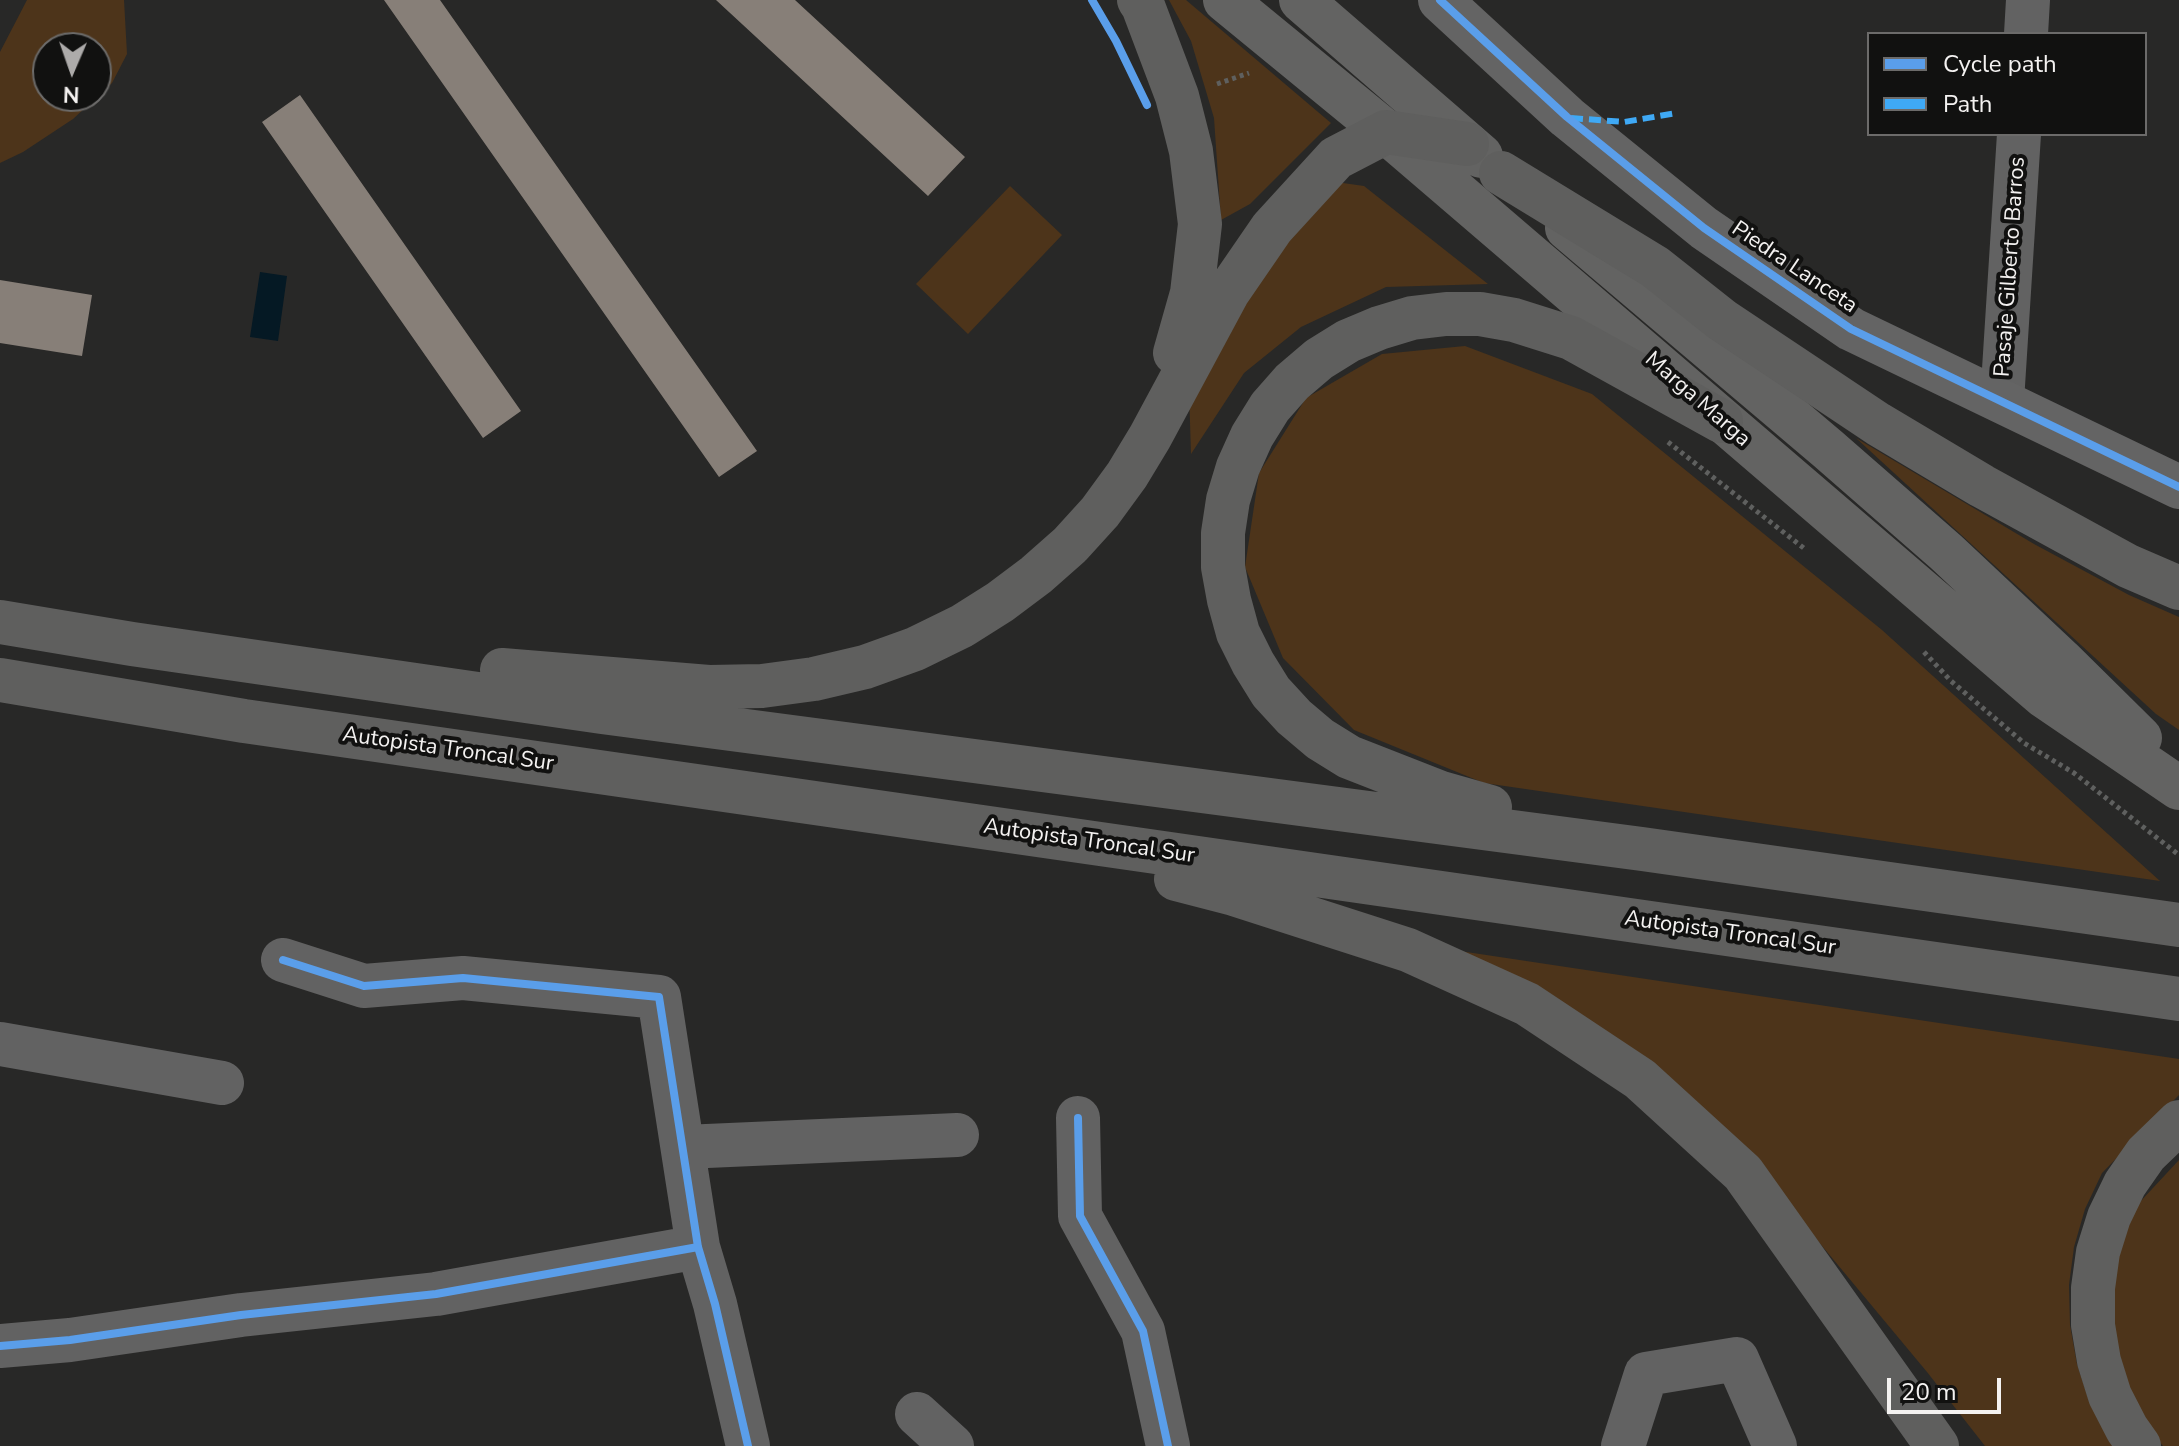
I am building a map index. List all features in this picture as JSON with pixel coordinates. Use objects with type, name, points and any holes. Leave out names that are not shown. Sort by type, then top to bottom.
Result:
[{"type":"highway","points":[[1139,0],[1177,96],[1191,151],[1200,224],[1192,293],[1150,437]]},
{"type":"highway","points":[[132,644],[709,687],[762,686],[814,679],[865,667],[915,649],[962,626],[1000,602],[1036,575],[1090,523],[1127,475],[1150,437],[1228,292],[1272,228],[1336,158],[1386,132],[1467,144]]},
{"type":"highway","points":[[1501,173],[1655,267],[1722,320],[1878,424],[2115,559],[2179,588]]},
{"type":"highway","points":[[1642,849],[1441,793],[1349,757],[1320,739],[1271,692],[1238,633],[1223,567],[1223,533],[1228,500],[1252,436],[1270,407],[1292,382],[1319,359],[1348,341],[1412,318],[1480,314],[1514,320],[1571,338],[1721,421]]},
{"type":"highway","points":[[0,622],[617,714],[1642,849],[2179,925]]},
{"type":"highway","name":"Autopista Troncal Sur","points":[[0,680],[244,721],[2179,999]]},
{"type":"highway","points":[[949,822],[1234,894],[1408,950],[1527,1004],[1640,1079],[1743,1173],[1937,1446]]},
{"type":"highway","points":[[2139,1446],[2110,1396],[2099,1361],[2093,1325],[2093,1288],[2098,1252],[2109,1217],[2125,1184],[2146,1154],[2179,1122]]},
{"type":"main road","name":"Marga Marga","points":[[1225,0],[1386,132],[2044,696],[2179,788]]},
{"type":"main road","points":[[1301,0],[1946,552],[2179,776]]},
{"type":"street","name":"Piedra Lanceta","points":[[1440,0],[1567,117],[1704,228],[1851,329],[2179,487]]},
{"type":"street","points":[[2026,32],[2028,0]]},
{"type":"street","name":"Pasaje Gilberto Barros","points":[[2002,401],[2019,136]]},
{"type":"street","points":[[283,960],[364,986],[463,978],[659,997],[698,1247],[715,1304],[748,1446]]},
{"type":"street","points":[[0,1044],[222,1083]]},
{"type":"street","points":[[1078,1118],[1080,1216],[1143,1331],[1168,1446]]},
{"type":"street","points":[[684,1147],[957,1135]]},
{"type":"street","points":[[0,1346],[436,1294],[698,1247]]},
{"type":"street","points":[[1623,1446],[1646,1374],[1737,1359],[1775,1446]]},
{"type":"street","points":[[917,1414],[952,1446]]},
{"type":"path","points":[[1921,648],[1951,681],[2024,743],[2074,773],[2179,855]]},
{"type":"shaded area","points":[[27,0],[124,0],[127,54],[112,83],[112,32],[32,32],[32,112],[81,112],[23,152],[0,163],[0,52]]},
{"type":"shaded area","points":[[1169,0],[1186,0],[1331,123],[1250,204],[1221,220],[1214,118],[1191,41]]},
{"type":"shaded area","points":[[1336,182],[1364,186],[1488,284],[1386,287],[1301,327],[1244,373],[1191,454],[1189,390],[1242,299]]},
{"type":"shaded area","points":[[1010,186],[1062,235],[968,334],[916,284]]},
{"type":"shaded area","points":[[1465,346],[1592,394],[1882,630],[2160,881],[1484,783],[1354,730],[1283,658],[1245,567],[1259,473],[1306,398],[1382,354]]},
{"type":"shaded area","points":[[1856,438],[2034,544],[2129,595],[2179,617],[2179,730],[2156,714]]},
{"type":"shaded area","points":[[1453,950],[2179,1059],[2179,1095],[2102,1173],[2085,1209],[2074,1247],[2069,1285],[2070,1325],[2077,1364],[2089,1401],[2113,1446],[1985,1446],[1758,1169]]},
{"type":"shaded area","points":[[2179,1160],[2179,1446],[2163,1446],[2132,1408],[2104,1312],[2126,1217]]},
{"type":"water","points":[[260,272],[287,276],[278,341],[250,337]]},
{"type":"building","points":[[384,0],[440,0],[757,451],[719,477]]},
{"type":"building","points":[[716,0],[795,0],[965,157],[928,196]]},
{"type":"building","points":[[300,95],[521,411],[483,438],[262,122]]},
{"type":"building","points":[[0,280],[92,295],[82,356],[0,343]]},
{"type":"marked path","points":[[1571,118],[1624,122],[1677,113]]},
{"type":"cycle path","points":[[1092,0],[1147,105]]},
{"type":"cycle path","points":[[1440,0],[1567,117],[1704,228],[1851,329],[2179,487]]},
{"type":"cycle path","points":[[283,960],[364,986],[463,978],[659,997],[698,1247],[715,1304],[748,1446]]},
{"type":"cycle path","points":[[1078,1118],[1080,1216],[1143,1331],[1168,1446]]},
{"type":"cycle path","points":[[0,1346],[436,1294],[698,1247]]}]
